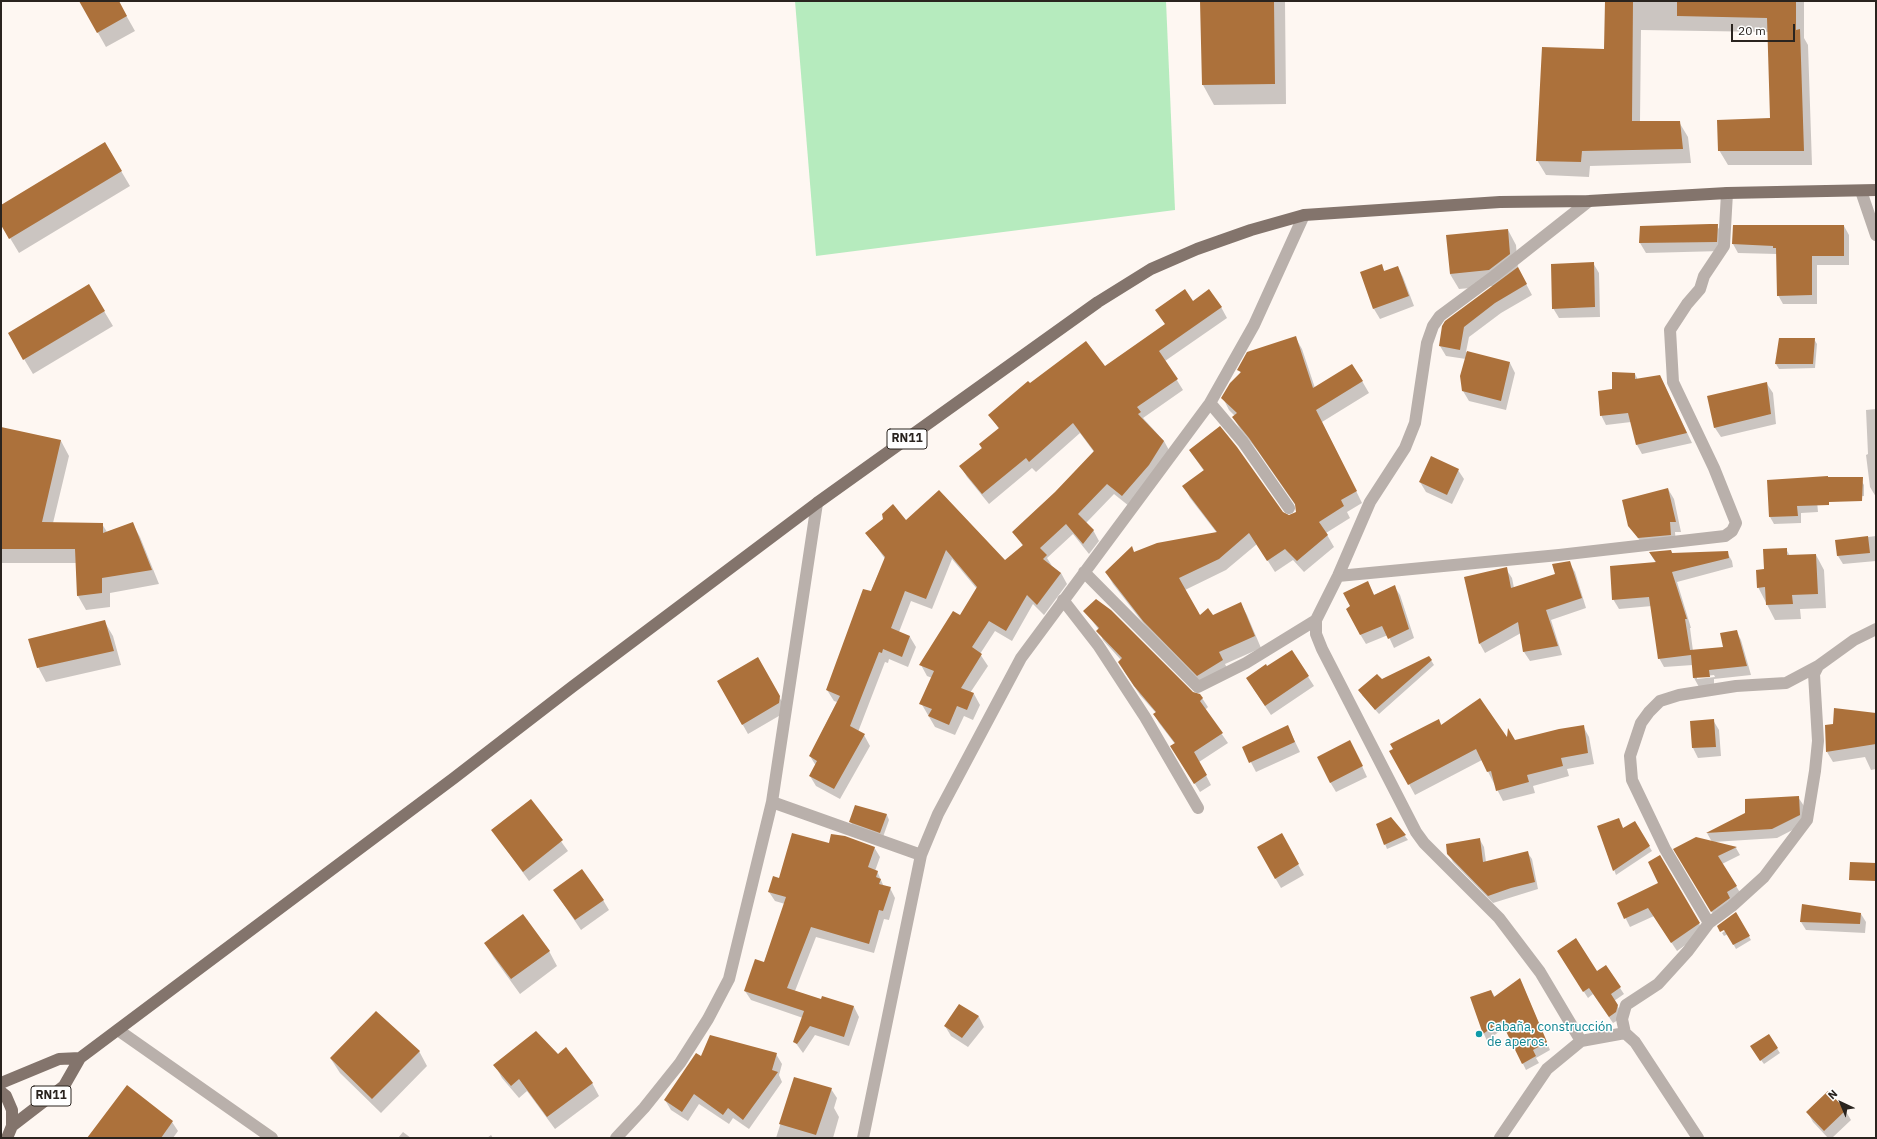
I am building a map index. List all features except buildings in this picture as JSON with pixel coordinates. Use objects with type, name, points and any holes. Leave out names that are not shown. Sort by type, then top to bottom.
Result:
[{"type":"main road","name":"RN11","points":[[12,1126],[64,1086],[80,1058],[817,504],[1098,302],[1151,269],[1197,249],[1251,230],[1304,215],[1500,202],[1588,201],[1728,193],[1876,190]]},
{"type":"main road","name":"RN11","points":[[1,1083],[58,1059],[80,1058]]},
{"type":"main road","name":"RN11","points":[[1,1092],[6,1096],[12,1110],[12,1126],[7,1138]]},
{"type":"street","points":[[1861,191],[1876,235]]},
{"type":"street","points":[[1338,576],[1559,555],[1725,536],[1732,531],[1736,523],[1714,468],[1673,382],[1670,330],[1700,289],[1704,276],[1724,246],[1728,193]]},
{"type":"street","points":[[1581,1041],[1540,972],[1499,918],[1424,843],[1416,832],[1322,649],[1316,634],[1316,620],[1338,576],[1370,502],[1404,448],[1415,423],[1426,350],[1434,326],[1440,316],[1494,276],[1588,201]]},
{"type":"street","points":[[863,1138],[921,855],[938,814],[1021,658],[1210,403],[1254,325],[1304,215]]},
{"type":"street","points":[[1210,403],[1243,442],[1289,508]]},
{"type":"street","points":[[616,1138],[644,1108],[680,1063],[711,1014],[729,979],[772,802],[817,504]]},
{"type":"street","points":[[1084,572],[1198,687],[1246,663],[1316,620]]},
{"type":"street","points":[[1063,600],[1098,645],[1145,717],[1198,808]]},
{"type":"street","points":[[1709,923],[1665,849],[1632,780],[1630,756],[1641,723],[1660,701],[1679,695],[1736,686],[1786,683],[1818,666],[1854,640],[1876,628]]},
{"type":"street","points":[[1698,1138],[1635,1042],[1625,1033],[1622,1019],[1626,1005],[1658,984],[1670,972],[1709,923],[1732,906],[1764,877],[1807,820],[1818,741],[1814,674],[1818,666]]},
{"type":"street","points":[[772,802],[921,855]]},
{"type":"street","points":[[118,1030],[272,1138]]},
{"type":"street","points":[[1500,1138],[1546,1069],[1581,1041],[1625,1033]]},
{"type":"green space","points":[[795,1],[1166,1],[1175,210],[816,256]]},
{"type":"place","name":"Cabaña, construcción de aperos.","points":[[1479,1034]]}]
